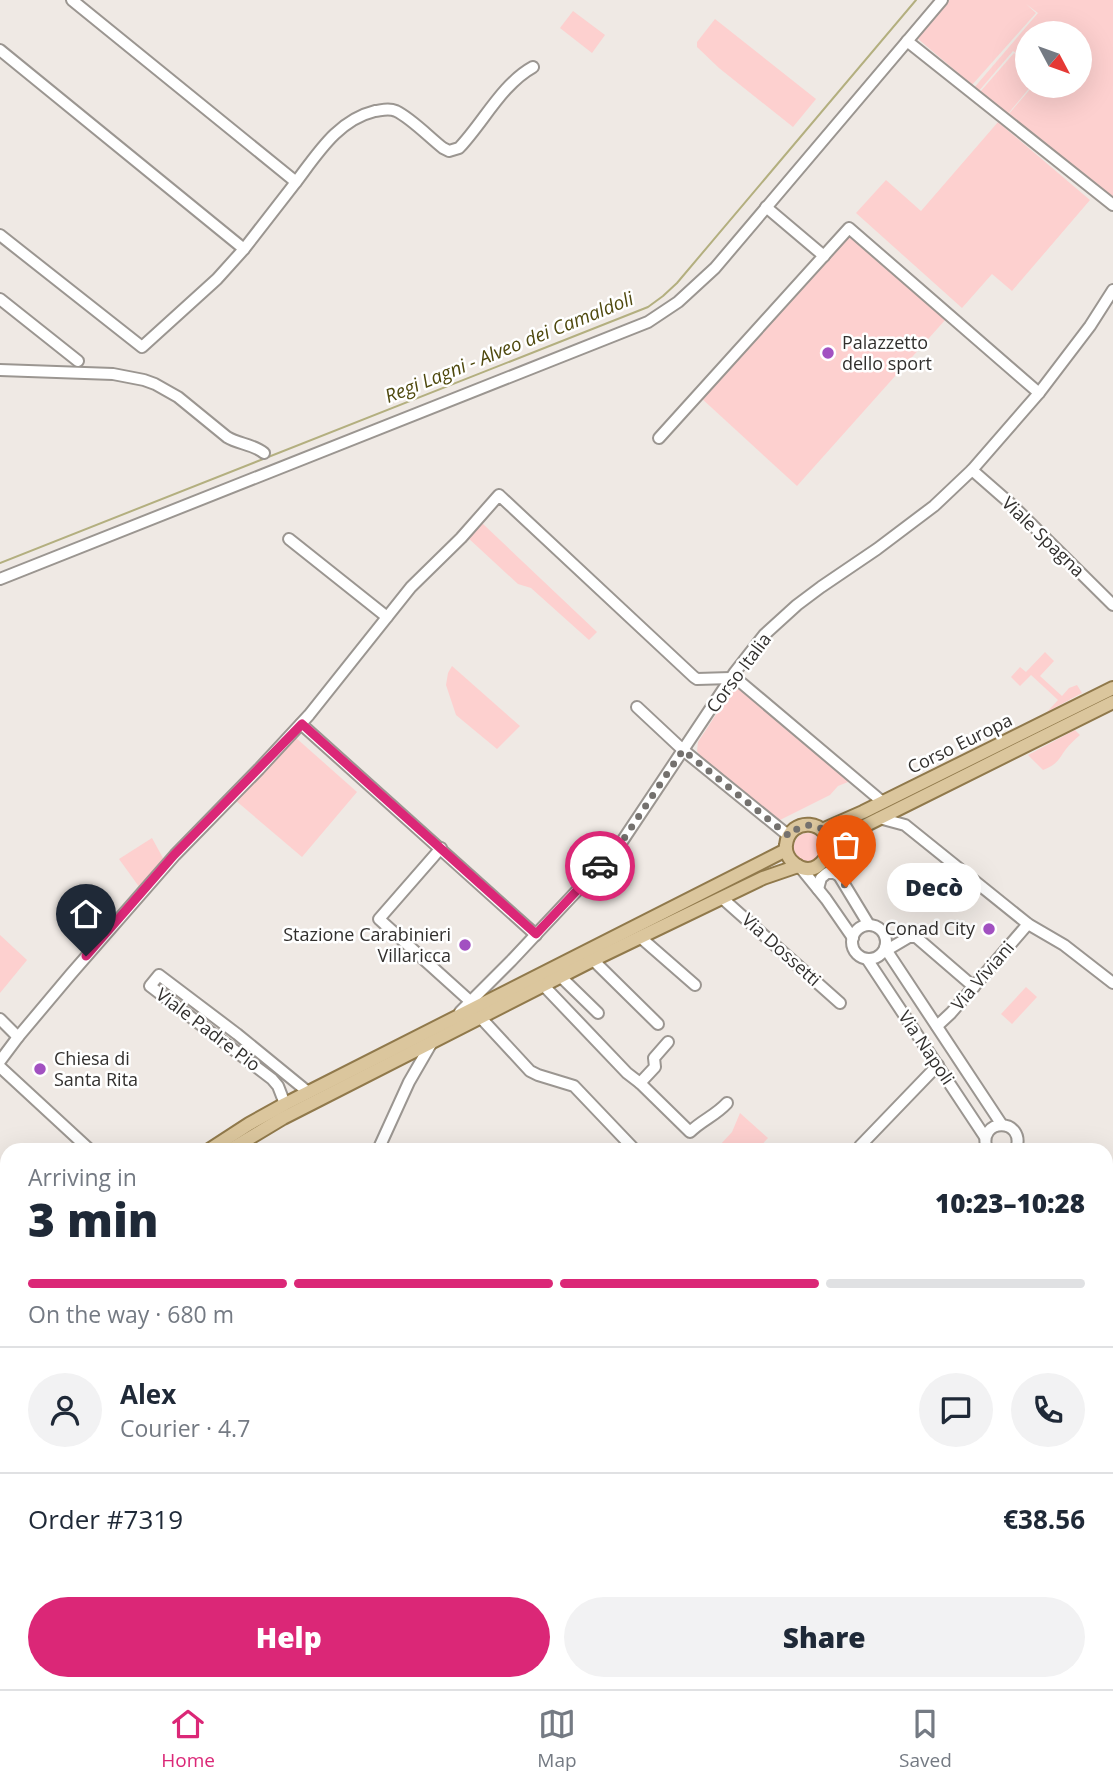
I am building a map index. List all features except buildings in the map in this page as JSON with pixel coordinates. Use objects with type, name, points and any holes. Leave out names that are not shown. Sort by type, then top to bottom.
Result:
[{"type":"main road","name":"Corso Europa","points":[[822,830],[1113,688]]},
{"type":"main road","name":"Corso Europa","points":[[829,852],[840,838],[1113,702]]},
{"type":"main road","points":[[804,825],[816,826],[822,830],[829,839],[829,852],[822,863],[815,867],[799,867],[789,858],[786,850],[789,836],[797,827],[804,825]]},
{"type":"main road","points":[[242,1143],[283,1118],[431,1044],[446,1030],[496,998],[786,850]]},
{"type":"main road","points":[[220,1143],[308,1092],[446,1030],[481,1018],[593,960],[763,878],[799,867]]},
{"type":"street","points":[[72,0],[296,182]]},
{"type":"street","points":[[0,579],[648,322],[678,302],[715,268],[942,0]]},
{"type":"street","points":[[907,41],[1113,205]]},
{"type":"street","points":[[0,50],[243,249]]},
{"type":"street","points":[[0,235],[142,347],[217,279],[321,149],[342,127],[368,113],[386,109],[399,113],[449,151],[458,148],[500,97],[533,67]]},
{"type":"street","points":[[766,207],[824,256]]},
{"type":"street","points":[[659,438],[849,228],[1039,393]]},
{"type":"street","name":"Corso Italia","points":[[446,1030],[619,846],[731,678],[763,637],[797,605],[909,526],[972,470],[1039,393],[1090,326],[1113,290]]},
{"type":"street","points":[[0,299],[78,361]]},
{"type":"street","points":[[1,369],[42,373],[113,374],[144,380],[178,397],[233,441],[258,448],[264,453]]},
{"type":"street","name":"Viale Spagna","points":[[972,470],[1012,505],[1113,605]]},
{"type":"street","points":[[0,1061],[174,855],[302,724],[411,587],[461,538],[499,495],[694,677],[738,680],[881,803]]},
{"type":"street","points":[[289,539],[387,617]]},
{"type":"street","points":[[637,706],[683,750],[789,836]]},
{"type":"street","points":[[302,724],[536,934]]},
{"type":"street","points":[[904,806],[902,815],[905,825]]},
{"type":"street","points":[[878,818],[905,825],[1028,925],[1064,945],[1113,983]]},
{"type":"street","points":[[440,848],[379,919],[471,1002]]},
{"type":"street","points":[[829,852],[839,876],[869,925],[878,928],[884,935],[886,949]]},
{"type":"street","points":[[799,867],[853,938],[856,951],[863,957],[867,959],[880,955],[909,937],[916,937],[974,987]]},
{"type":"street","points":[[818,889],[821,878],[827,873],[839,876]]},
{"type":"street","name":"Via Dossetti","points":[[722,898],[840,1003]]},
{"type":"street","points":[[853,938],[857,930],[869,925]]},
{"type":"street","name":"Via Viviani","points":[[937,1026],[1028,925]]},
{"type":"street","points":[[640,937],[695,985]]},
{"type":"street","name":"Via Napoli","points":[[886,949],[1002,1125],[1015,1132],[1018,1143]]},
{"type":"street","name":"Via Napoli","points":[[867,959],[985,1137]]},
{"type":"street","points":[[593,960],[658,1024]]},
{"type":"street","name":"Viale Padre Pio","points":[[285,1104],[272,1079],[150,986],[159,975],[308,1092]]},
{"type":"street","points":[[561,977],[597,1013]]},
{"type":"street","points":[[487,986],[496,998]]},
{"type":"street","points":[[544,986],[627,1073],[690,1132],[699,1123],[717,1115],[727,1103]]},
{"type":"street","points":[[481,1018],[530,1071],[574,1086],[628,1143]]},
{"type":"street","points":[[0,1019],[18,1037]]},
{"type":"street","points":[[640,1083],[655,1067],[654,1058],[668,1042]]},
{"type":"street","points":[[381,1143],[410,1080],[431,1044]]},
{"type":"street","points":[[394,1062],[406,1065],[410,1080]]},
{"type":"street","points":[[863,1143],[938,1065]]},
{"type":"street","points":[[0,1067],[82,1143]]},
{"type":"street","points":[[986,1143],[985,1137],[992,1128],[1002,1125]]},
{"type":"shaded area","points":[[949,0],[1113,0],[1113,203],[1007,116],[1023,98],[1092,98],[1092,21],[1031,21],[1038,13],[1026,4],[1036,13],[1029,21],[1015,21],[1015,37],[972,85],[917,38]]},
{"type":"shaded area","points":[[573,11],[605,35],[592,53],[560,28]]},
{"type":"shaded area","points":[[715,19],[816,99],[793,127],[697,47],[697,42]]},
{"type":"shaded area","points":[[1015,40],[1015,53],[1013,51],[978,92],[973,89]]},
{"type":"shaded area","points":[[1015,54],[1015,98],[1021,98],[1007,115],[980,92]]},
{"type":"shaded area","points":[[998,122],[1090,200],[1012,291],[992,274],[962,308],[856,213],[886,180],[921,211]]},
{"type":"shaded area","name":"Palazzetto dello sport","points":[[849,233],[946,319],[797,486],[700,397]]},
{"type":"shaded area","points":[[482,523],[597,632],[589,640],[531,588],[518,584],[467,537]]},
{"type":"shaded area","points":[[1045,652],[1054,661],[1040,676],[1062,696],[1069,688],[1077,685],[1082,693],[1047,712],[1058,700],[1031,675],[1020,686],[1011,677],[1020,667],[1026,672]]},
{"type":"shaded area","points":[[452,666],[520,726],[497,749],[456,715],[446,685]]},
{"type":"shaded area","points":[[736,684],[853,780],[838,786],[830,795],[778,821],[697,751],[698,742]]},
{"type":"shaded area","points":[[1075,730],[1080,735],[1048,768],[1043,770],[1028,755]]},
{"type":"shaded area","points":[[295,737],[357,792],[302,857],[235,800]]},
{"type":"shaded area","points":[[808,833],[818,837],[822,847],[818,857],[808,861],[798,857],[794,847],[798,837]]},
{"type":"shaded area","points":[[152,838],[164,860],[140,888],[119,859]]},
{"type":"shaded area","points":[[0,935],[27,960],[0,993]]},
{"type":"shaded area","points":[[1026,987],[1037,997],[1012,1024],[1001,1014]]},
{"type":"shaded area","points":[[740,1113],[768,1138],[763,1143],[722,1143],[732,1132]]},
{"type":"waterway","name":"Regi Lagni - Alveo dei Camaldoli","points":[[0,563],[648,307],[677,283],[916,0]]},
{"type":"way so far","points":[[600,866],[619,846],[683,750],[789,836],[797,827],[808,824],[822,830],[829,839],[829,854],[835,869],[846,887]]},
{"type":"place","name":"Palazzetto dello sport","points":[[828,353]]},
{"type":"place","name":"Decò","points":[[846,887]]},
{"type":"place","name":"Conad City","points":[[989,929]]},
{"type":"place","name":"Stazione Carabinieri Villaricca","points":[[465,945]]},
{"type":"place","name":"Chiesa di Santa Rita","points":[[40,1069]]},
{"type":"route","points":[[86,956],[174,855],[302,724],[536,934],[600,866]]}]
